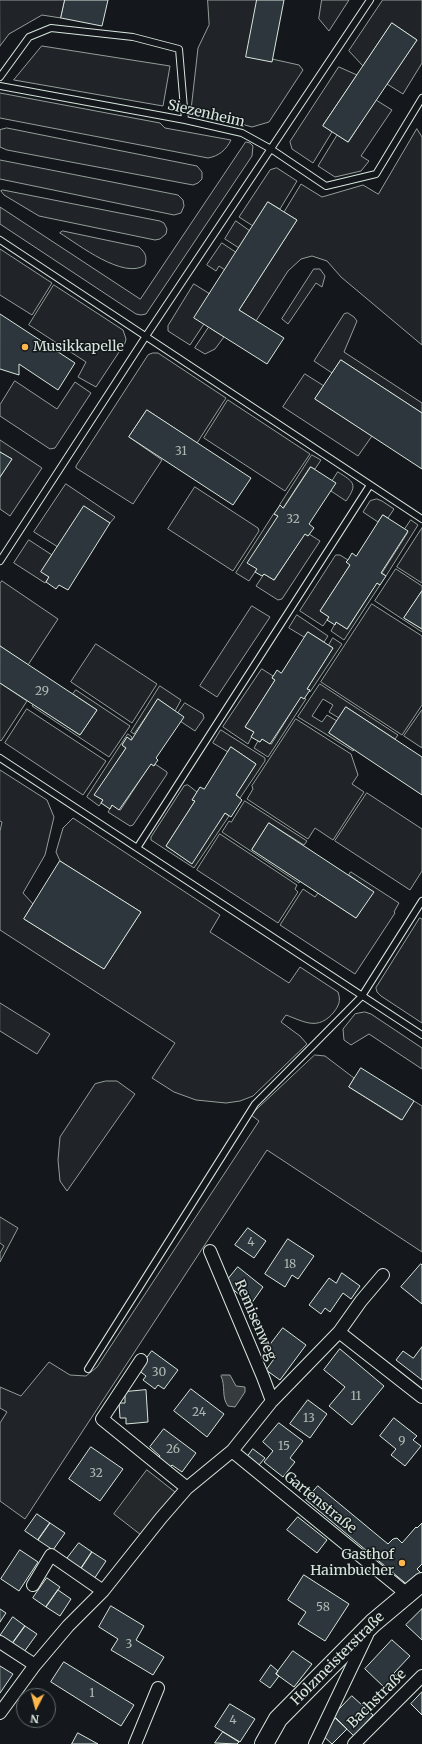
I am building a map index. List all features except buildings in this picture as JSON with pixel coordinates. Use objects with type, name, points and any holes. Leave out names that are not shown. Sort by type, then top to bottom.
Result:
[{"type":"street","name":"Remisenweg","points":[[210,1251],[272,1401]]},
{"type":"street","points":[[0,1713],[35,1665],[68,1626],[103,1591],[187,1488],[232,1451],[272,1401],[340,1332],[361,1301],[383,1275]]},
{"type":"street","points":[[340,1332],[422,1397]]},
{"type":"street","points":[[141,1360],[102,1419],[187,1488]]},
{"type":"street","name":"Gartenstraße","points":[[232,1451],[407,1594]]},
{"type":"street","points":[[33,1585],[51,1555],[103,1591]]},
{"type":"street","name":"Holzmeisterstraße","points":[[264,1744],[278,1719],[372,1624],[422,1582]]},
{"type":"street","name":"Bachstraße","points":[[315,1744],[372,1624]]},
{"type":"street","points":[[0,1642],[35,1665]]},
{"type":"street","name":"Bachstraße","points":[[354,1744],[422,1676]]},
{"type":"street","points":[[135,1744],[158,1688]]},
{"type":"lane","points":[[0,561],[146,336],[370,0]]},
{"type":"lane","points":[[0,78],[29,37],[51,28],[133,37],[179,49],[185,120]]},
{"type":"lane","name":"Siezenheim","points":[[0,86],[185,120],[242,133],[271,149],[326,186],[376,174],[422,98]]},
{"type":"lane","points":[[0,240],[422,519]]},
{"type":"lane","points":[[137,848],[370,485]]},
{"type":"lane","points":[[0,758],[422,1035]]},
{"type":"lane","points":[[88,1369],[255,1104],[362,996],[422,901]]},
{"type":"shaded area","points":[[0,0],[65,0],[61,18],[42,15],[9,34],[0,46]]},
{"type":"shaded area","points":[[208,0],[257,0],[272,59],[299,65],[303,70],[269,122],[252,127],[191,110],[198,48],[209,25]]},
{"type":"shaded area","points":[[322,0],[349,0],[329,31],[319,19]]},
{"type":"shaded area","points":[[383,0],[422,0],[422,63],[403,94],[387,84],[417,40],[392,23],[363,66],[349,51]]},
{"type":"shaded area","points":[[42,46],[170,66],[163,106],[14,80]]},
{"type":"shaded area","points":[[339,67],[357,75],[323,125],[332,132],[313,163],[292,149],[290,142]]},
{"type":"shaded area","points":[[0,93],[160,123],[165,128],[231,140],[222,152],[216,156],[208,158],[0,118]]},
{"type":"shaded area","points":[[376,100],[392,110],[361,156],[369,161],[361,171],[335,177],[318,166],[337,135],[348,142]]},
{"type":"shaded area","points":[[7,128],[197,166],[202,172],[202,179],[193,185],[7,150],[0,147],[0,130]]},
{"type":"shaded area","points":[[417,129],[422,137],[422,345],[341,277],[327,261],[312,256],[301,259],[288,271],[256,321],[239,310],[297,220],[284,212],[301,184],[322,197],[363,185],[378,194]]},
{"type":"shaded area","points":[[246,142],[253,146],[252,156],[146,314],[136,314],[0,224],[0,207],[140,299]]},
{"type":"shaded area","points":[[0,160],[178,195],[183,200],[184,206],[181,213],[174,215],[0,179]]},
{"type":"shaded area","points":[[277,168],[297,181],[280,209],[268,202],[253,226],[239,217],[270,170]]},
{"type":"shaded area","points":[[3,190],[160,221],[164,223],[167,229],[166,234],[160,239],[155,240],[39,216],[4,195],[1,191]]},
{"type":"shaded area","points":[[236,221],[250,231],[239,248],[225,239]]},
{"type":"shaded area","points":[[63,231],[139,247],[145,255],[145,265],[136,268],[126,268],[114,265],[60,233]]},
{"type":"shaded area","points":[[222,243],[237,253],[225,270],[219,266],[216,271],[207,265]]},
{"type":"shaded area","points":[[0,249],[52,283],[32,315],[0,295]]},
{"type":"shaded area","points":[[314,269],[320,269],[325,276],[322,287],[316,283],[288,324],[282,319]]},
{"type":"shaded area","points":[[194,284],[210,294],[204,324],[190,345],[168,331],[168,326]]},
{"type":"shaded area","points":[[54,285],[123,330],[126,339],[125,343],[96,387],[78,377],[86,362],[29,325]]},
{"type":"shaded area","points":[[348,313],[357,321],[344,352],[422,403],[422,413],[341,360],[332,373],[314,361],[344,314]]},
{"type":"shaded area","points":[[209,327],[224,337],[215,349],[205,354],[195,348]]},
{"type":"shaded area","points":[[158,353],[226,398],[197,443],[147,410],[129,437],[162,460],[133,504],[76,468],[76,466],[148,355]]},
{"type":"shaded area","points":[[305,374],[324,386],[315,399],[372,436],[358,456],[283,407]]},
{"type":"shaded area","points":[[15,381],[57,409],[75,382],[91,393],[55,448],[50,449],[0,416],[0,405]]},
{"type":"shaded area","points":[[228,400],[310,454],[285,491],[204,438]]},
{"type":"shaded area","points":[[0,440],[42,468],[10,516],[0,509],[0,477],[12,459],[0,452]]},
{"type":"shaded area","points":[[312,455],[321,460],[315,469],[310,467],[283,508],[280,505]]},
{"type":"shaded area","points":[[338,472],[351,481],[353,487],[346,501],[331,491],[332,481]]},
{"type":"shaded area","points":[[66,484],[115,517],[110,523],[84,507],[58,547],[34,532]]},
{"type":"shaded area","points":[[195,487],[258,528],[259,531],[233,571],[168,529]]},
{"type":"shaded area","points":[[377,499],[394,509],[388,518],[383,515],[378,522],[363,512],[370,501]]},
{"type":"shaded area","points":[[274,514],[278,516],[257,569],[249,581],[236,573]]},
{"type":"shaded area","points":[[411,520],[418,525],[386,576],[382,573],[408,532],[405,529]]},
{"type":"shaded area","points":[[422,528],[422,583],[397,567]]},
{"type":"shaded area","points":[[305,534],[308,536],[309,534],[320,541],[282,599],[278,600],[256,586],[264,574],[274,580]]},
{"type":"shaded area","points":[[29,540],[52,555],[42,572],[49,577],[45,583],[14,563]]},
{"type":"shaded area","points":[[336,555],[340,555],[348,560],[347,562],[350,565],[320,611],[329,617],[323,626],[300,611]]},
{"type":"shaded area","points":[[396,569],[422,586],[422,591],[404,618],[422,629],[422,632],[375,601]]},
{"type":"shaded area","points":[[2,581],[58,619],[28,665],[0,646],[0,584]]},
{"type":"shaded area","points":[[377,583],[380,585],[344,640],[331,631],[336,622],[347,629]]},
{"type":"shaded area","points":[[372,604],[422,636],[422,705],[402,735],[321,682]]},
{"type":"shaded area","points":[[252,606],[270,617],[217,697],[200,686]]},
{"type":"shaded area","points":[[297,615],[328,636],[324,642],[308,632],[304,637],[289,628]]},
{"type":"shaded area","points":[[333,638],[342,644],[310,692],[307,689],[333,648],[329,645]]},
{"type":"shaded area","points":[[96,644],[157,684],[132,723],[71,682]]},
{"type":"shaded area","points":[[262,669],[273,676],[272,678],[275,680],[245,727],[254,732],[248,744],[223,727]]},
{"type":"shaded area","points":[[0,683],[27,701],[1,741],[0,740]]},
{"type":"shaded area","points":[[320,684],[398,735],[395,739],[346,707],[339,718],[329,712],[333,705],[323,699],[312,716],[322,722],[327,715],[337,721],[329,733],[354,750],[353,751],[298,717]]},
{"type":"shaded area","points":[[160,686],[181,700],[175,711],[158,699],[134,734],[131,732]]},
{"type":"shaded area","points":[[76,690],[130,726],[109,757],[32,706],[33,704],[80,735],[97,710],[73,694]]},
{"type":"shaded area","points":[[301,697],[306,699],[268,757],[254,748],[258,741],[260,742],[262,739],[271,744]]},
{"type":"shaded area","points":[[185,703],[203,714],[204,718],[195,731],[180,721],[183,717],[178,713]]},
{"type":"shaded area","points":[[27,709],[106,761],[83,795],[5,743]]},
{"type":"shaded area","points":[[422,710],[422,748],[404,736]]},
{"type":"shaded area","points":[[296,719],[351,754],[358,775],[352,784],[364,792],[333,840],[315,828],[308,839],[247,799],[253,789],[252,786]]},
{"type":"shaded area","points":[[221,730],[265,758],[265,761],[240,798],[236,795],[256,764],[231,747],[228,752],[213,743]]},
{"type":"shaded area","points":[[128,734],[132,737],[131,740],[127,738],[122,745],[126,748],[95,795],[103,800],[99,806],[87,797]]},
{"type":"shaded area","points":[[151,764],[154,766],[155,764],[167,772],[167,774],[133,825],[130,826],[108,812],[112,805],[120,810]]},
{"type":"shaded area","points":[[0,770],[47,800],[54,817],[45,855],[23,893],[33,904],[24,919],[104,969],[141,912],[60,861],[56,852],[63,828],[73,818],[220,915],[210,932],[289,983],[300,967],[338,992],[339,1003],[337,1007],[328,1018],[322,1021],[317,1023],[305,1022],[286,1015],[281,1022],[300,1036],[307,1044],[253,1096],[240,1101],[226,1103],[196,1100],[174,1092],[152,1078],[175,1043],[0,930],[0,831],[2,822],[0,821]]},
{"type":"shaded area","points":[[188,785],[197,792],[192,800],[195,801],[166,846],[191,863],[225,813],[229,816],[194,868],[151,840],[151,837],[184,786]]},
{"type":"shaded area","points":[[367,793],[422,829],[422,871],[410,890],[335,841]]},
{"type":"shaded area","points":[[245,801],[307,841],[304,845],[269,823],[252,849],[300,881],[299,883],[222,832],[229,821],[231,822]]},
{"type":"shaded area","points":[[220,834],[297,885],[295,889],[298,892],[278,923],[197,870]]},
{"type":"shaded area","points":[[351,872],[399,903],[394,912],[395,913],[355,974],[280,925],[303,889],[315,897],[318,893],[356,918],[373,892],[349,875]]},
{"type":"shaded area","points":[[420,918],[422,919],[422,1023],[381,996],[377,992],[376,988]]},
{"type":"shaded area","points":[[0,1003],[50,1034],[37,1054],[0,1031]]},
{"type":"shaded area","points":[[365,1012],[371,1014],[422,1048],[422,1069],[369,1034],[351,1045],[344,1040],[343,1029],[355,1014]]},
{"type":"shaded area","points":[[315,1055],[325,1056],[354,1078],[349,1087],[401,1120],[414,1101],[422,1106],[422,1252],[267,1150],[25,1519],[0,1501],[0,1423],[7,1412],[0,1408],[0,1387],[21,1396],[49,1362],[70,1375],[86,1376],[97,1367],[259,1121],[251,1115]]},
{"type":"shaded area","points":[[106,1081],[117,1081],[135,1094],[67,1191],[60,1181],[58,1160],[60,1137],[95,1084]]},
{"type":"shaded area","points":[[0,1217],[18,1228],[0,1262],[0,1253],[4,1246],[0,1243]]},
{"type":"shaded area","points":[[222,1375],[230,1375],[236,1386],[245,1387],[245,1392],[235,1407],[228,1406],[226,1403]]},
{"type":"shaded area","points":[[147,1470],[175,1492],[141,1535],[114,1514]]},
{"type":"place","name":"Musikkapelle","points":[[25,347]]},
{"type":"place","name":"Gasthof Haimbucher","points":[[402,1563]]}]
